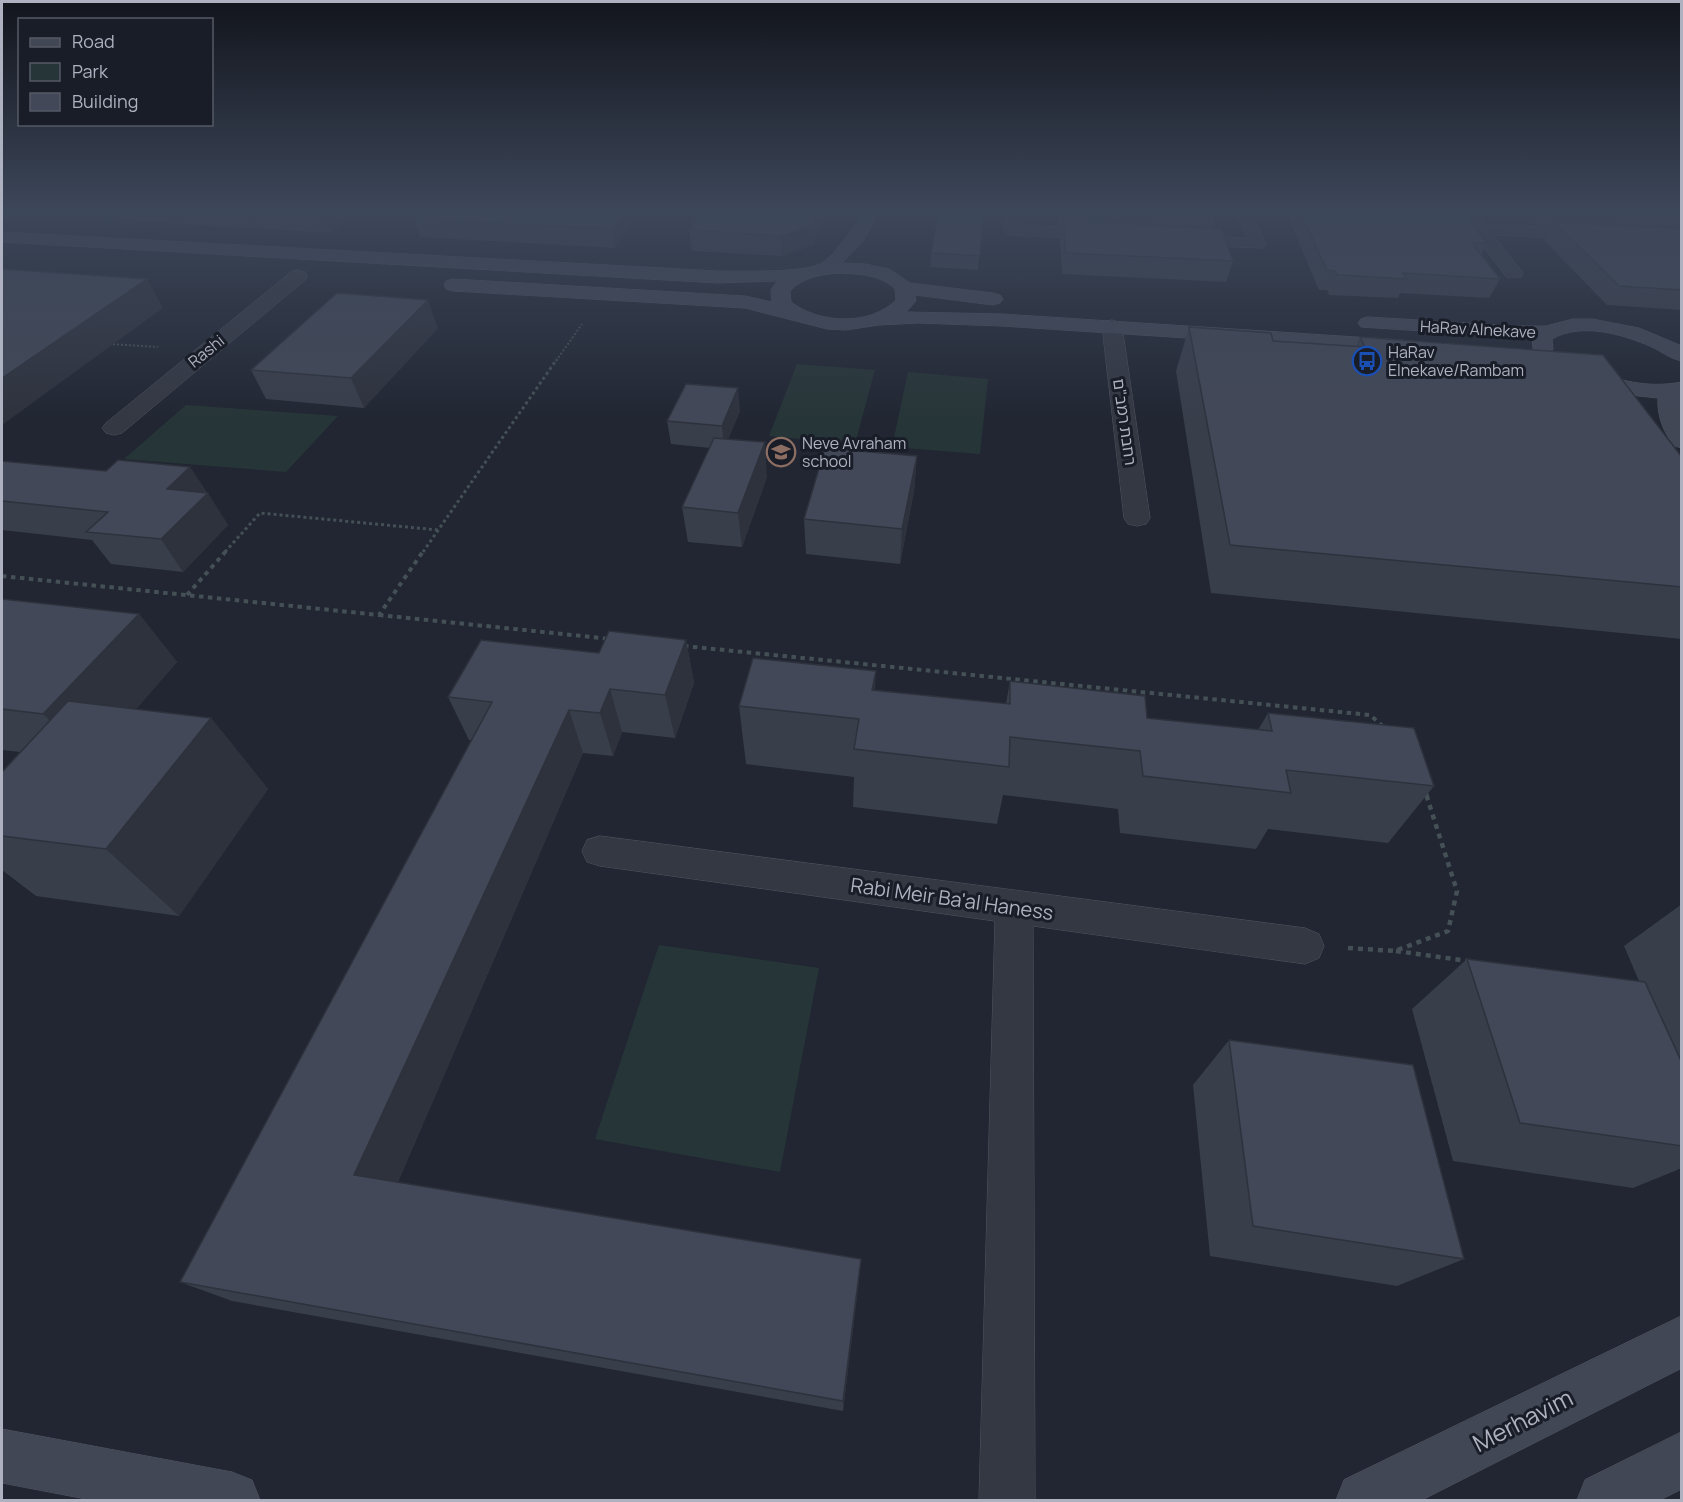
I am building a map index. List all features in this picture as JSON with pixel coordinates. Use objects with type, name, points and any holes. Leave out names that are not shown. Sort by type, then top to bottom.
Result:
[{"type":"main road","points":[[791,280],[780,290],[780,299],[791,312]]},
{"type":"main road","points":[[894,280],[904,288],[1011,301]]},
{"type":"main road","points":[[439,284],[745,302],[791,312]]},
{"type":"main road","points":[[879,319],[894,313],[903,305],[907,297],[904,288]]},
{"type":"main road","name":"HaRav Alnekave","points":[[791,312],[805,318],[832,324],[861,323],[879,319],[960,318],[1112,326],[1425,348]]},
{"type":"main road","name":"HaRav Alnekave","points":[[1353,322],[1507,332],[1548,332],[1558,328],[1588,325],[1648,338]]},
{"type":"main road","points":[[1548,332],[1542,337],[1541,344],[1564,367],[1601,392],[1619,411]]},
{"type":"main road","points":[[1648,338],[1682,341]]},
{"type":"main road","points":[[1648,338],[1682,355]]},
{"type":"main road","name":"HaRav Alnekave","points":[[1530,357],[1636,390],[1676,389]]},
{"type":"main road","points":[[1676,389],[1668,404],[1670,421],[1682,441]]},
{"type":"main road","name":"Merhavim","points":[[1364,1500],[1682,1341]]},
{"type":"main road","points":[[2,1456],[232,1500]]},
{"type":"main road","points":[[1605,1500],[1682,1459]]},
{"type":"street","name":"Rashi","points":[[114,428],[293,280]]},
{"type":"street","name":"רחבת רמב\"ם","points":[[1112,326],[1137,518]]},
{"type":"street","name":"Rabi Meir Ba'al Haness","points":[[600,851],[1305,946]]},
{"type":"street","points":[[1006,1500],[1014,908]]},
{"type":"path","points":[[379,615],[603,294]]},
{"type":"path","points":[[99,344],[207,350]]},
{"type":"path","points":[[186,595],[260,513],[438,530]]},
{"type":"path","points":[[2,576],[615,639]]},
{"type":"path","points":[[674,645],[1370,716],[1387,729]]},
{"type":"path","points":[[1395,951],[1448,931],[1457,891],[1422,782]]},
{"type":"path","points":[[1305,946],[1395,951],[1477,963]]},
{"type":"green space","points":[[797,364],[875,370],[855,444],[769,436]]},
{"type":"green space","points":[[908,372],[988,379],[980,454],[892,447]]},
{"type":"green space","points":[[186,405],[338,416],[286,472],[124,459]]},
{"type":"green space","points":[[659,945],[819,968],[780,1172],[595,1139]]},
{"type":"building","points":[[2,280],[145,280],[2,378]]},
{"type":"building","points":[[1613,280],[1682,280],[1682,290],[1619,286]]},
{"type":"building","points":[[337,293],[428,300],[351,378],[251,370]]},
{"type":"building","points":[[1189,327],[1271,333],[1273,341],[1365,347],[1360,337],[1603,355],[1682,457],[1682,587],[1230,545]]},
{"type":"building","points":[[686,384],[738,388],[722,426],[667,421]]},
{"type":"building","points":[[714,438],[765,442],[738,513],[682,507]]},
{"type":"building","points":[[825,448],[917,456],[902,529],[804,519]]},
{"type":"building","points":[[118,460],[190,467],[167,489],[208,493],[161,539],[86,532],[108,512],[2,501],[2,461],[106,471]]},
{"type":"building","points":[[2,599],[139,614],[43,714],[2,709]]},
{"type":"building","points":[[609,631],[686,640],[665,695],[610,689],[600,713],[569,710],[354,1175],[861,1259],[843,1401],[180,1282],[492,702],[448,697],[481,640],[599,653]]},
{"type":"building","points":[[753,658],[876,671],[872,690],[1010,704],[1010,681],[1145,696],[1147,718],[1272,731],[1268,713],[1414,728],[1434,786],[1286,770],[1291,793],[1143,776],[1140,751],[1010,737],[1009,767],[854,749],[859,719],[739,706]]},
{"type":"building","points":[[68,701],[211,718],[106,849],[2,836],[2,772]]},
{"type":"building","points":[[1467,959],[1645,982],[1682,1063],[1682,1146],[1520,1123]]},
{"type":"building","points":[[1229,1040],[1413,1065],[1464,1259],[1253,1226]]},
{"type":"place","name":"HaRav Elnekave/Rambam","points":[[1367,361]]},
{"type":"place","name":"Neve Avraham school","points":[[781,452]]}]
